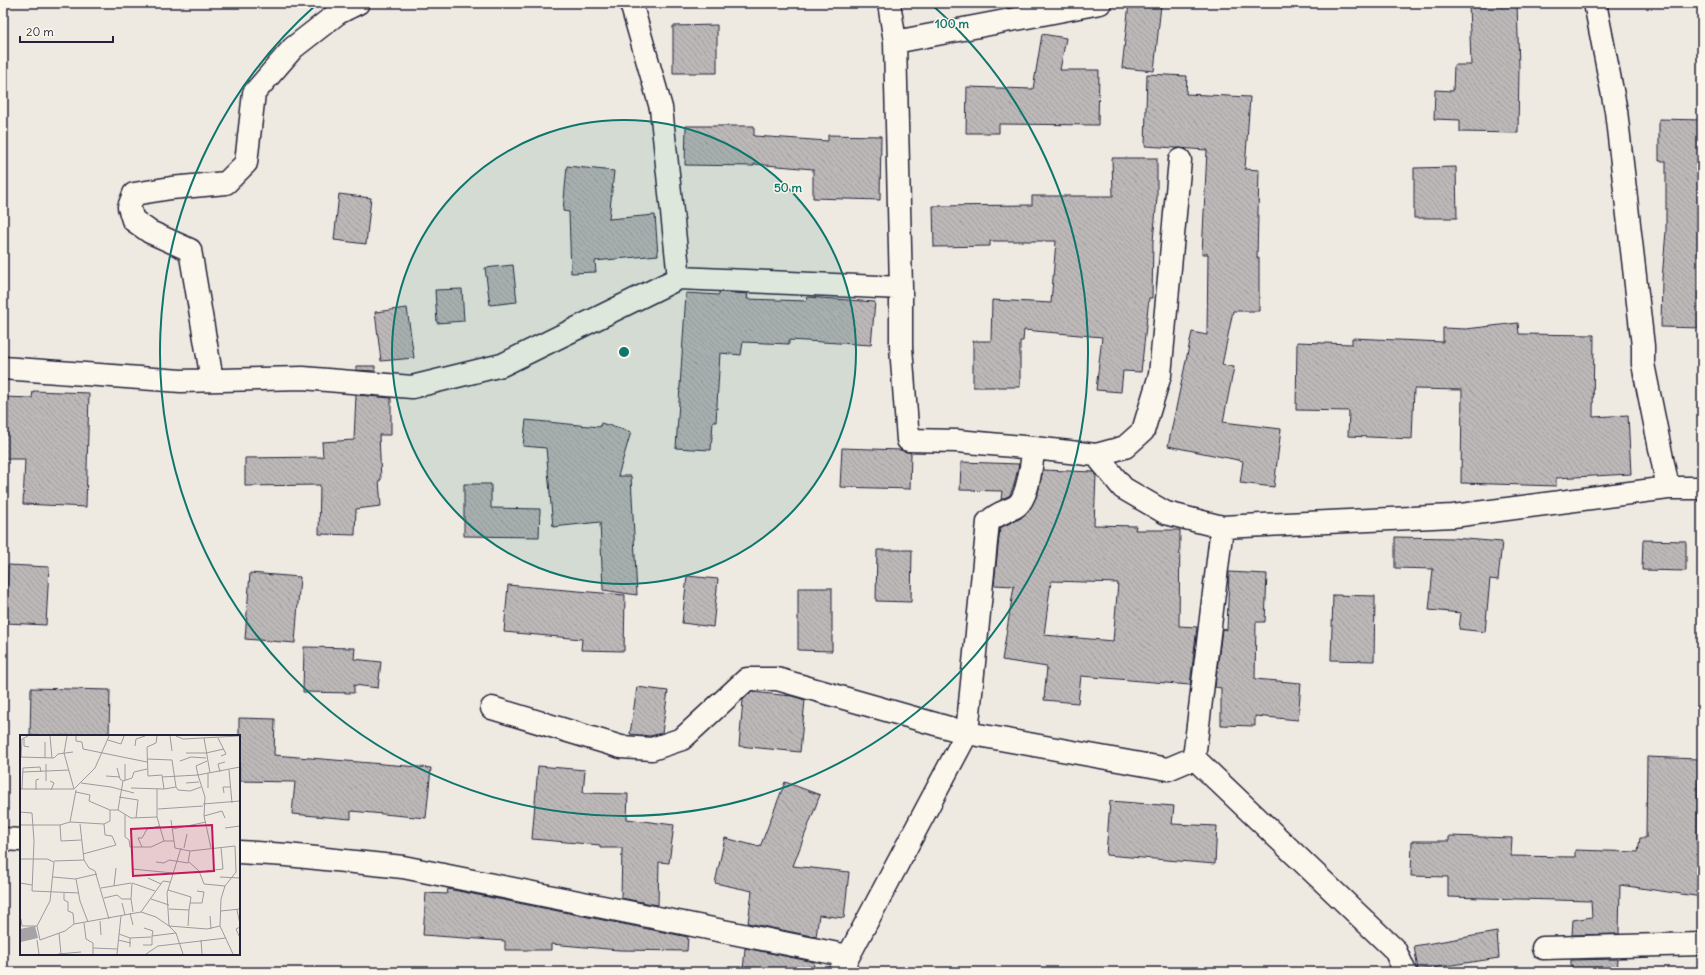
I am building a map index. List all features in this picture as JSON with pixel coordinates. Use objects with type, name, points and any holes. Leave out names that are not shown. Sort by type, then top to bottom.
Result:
[{"type":"street","points":[[212,380],[190,250],[150,232],[133,220],[129,207],[134,194],[171,188],[226,183],[246,163],[254,93],[293,48],[338,13],[358,3]]},
{"type":"street","points":[[631,3],[661,108],[679,278]]},
{"type":"street","points":[[889,3],[896,42],[901,347],[908,440],[957,441],[1096,455],[1126,447],[1143,431],[1160,375],[1180,160]]},
{"type":"street","points":[[896,42],[1100,3]]},
{"type":"street","points":[[1595,3],[1616,111],[1643,346],[1643,364],[1668,488]]},
{"type":"street","points":[[3,368],[181,381],[303,378],[412,387],[502,365],[679,278],[901,288]]},
{"type":"street","points":[[240,852],[287,855],[403,867],[844,964],[968,733],[988,522],[997,513],[1015,507],[1022,501],[1026,493],[1034,448]]},
{"type":"street","points":[[1096,455],[1123,488],[1166,514],[1222,527],[1453,516],[1668,488],[1702,488]]},
{"type":"street","points":[[1194,758],[1222,527]]},
{"type":"street","points":[[492,708],[621,747],[652,749],[682,739],[747,679],[777,679],[968,733],[1168,769],[1194,758]]},
{"type":"street","points":[[1194,758],[1395,950],[1404,972]]},
{"type":"street","points":[[3,839],[20,840]]},
{"type":"street","points":[[1544,948],[1702,944]]},
{"type":"building","points":[[1129,3],[1161,5],[1154,71],[1122,68]]},
{"type":"building","points":[[1469,3],[1517,3],[1519,68],[1518,133],[1460,132],[1460,120],[1434,119],[1435,90],[1453,91],[1454,65],[1471,65]]},
{"type":"building","points":[[717,25],[717,73],[673,73],[673,26]]},
{"type":"building","points":[[1042,34],[1066,38],[1060,70],[1099,70],[1098,125],[999,124],[999,133],[966,133],[967,87],[1033,89]]},
{"type":"building","points":[[1147,74],[1187,76],[1186,94],[1250,97],[1245,169],[1259,170],[1257,258],[1259,258],[1259,311],[1233,311],[1222,365],[1234,367],[1223,422],[1281,429],[1274,487],[1240,483],[1243,461],[1168,446],[1192,332],[1207,335],[1208,254],[1202,254],[1207,150],[1145,146]]},
{"type":"building","points":[[1659,119],[1702,120],[1702,328],[1661,327],[1662,279],[1666,231],[1666,161],[1659,161]]},
{"type":"building","points":[[686,126],[754,126],[754,136],[828,141],[828,135],[881,136],[880,200],[813,198],[813,169],[754,164],[754,166],[685,165]]},
{"type":"building","points":[[1112,158],[1157,158],[1157,198],[1153,241],[1152,298],[1149,298],[1141,372],[1123,371],[1121,392],[1096,390],[1102,337],[1024,330],[1023,341],[1020,341],[1020,387],[973,387],[973,341],[991,341],[992,300],[1051,303],[1056,241],[990,241],[990,246],[934,247],[933,206],[1032,205],[1032,196],[1113,196]]},
{"type":"building","points":[[567,166],[614,171],[609,219],[655,215],[658,255],[595,261],[596,272],[571,273],[569,212],[563,211]]},
{"type":"building","points":[[1456,167],[1457,218],[1414,218],[1414,168]]},
{"type":"building","points":[[339,194],[371,198],[366,244],[334,240]]},
{"type":"building","points":[[513,265],[517,302],[490,305],[485,268]]},
{"type":"building","points":[[462,289],[464,321],[437,323],[435,290]]},
{"type":"building","points":[[719,292],[748,294],[747,299],[806,301],[807,297],[875,302],[871,345],[789,340],[789,344],[743,342],[741,355],[720,353],[716,422],[713,422],[711,450],[676,448],[686,293],[719,295]]},
{"type":"building","points":[[407,308],[414,358],[381,361],[375,312]]},
{"type":"building","points":[[1518,323],[1519,334],[1594,335],[1593,417],[1628,415],[1631,474],[1556,478],[1556,486],[1461,483],[1462,390],[1414,389],[1412,439],[1348,436],[1349,411],[1296,410],[1297,342],[1352,344],[1352,338],[1443,342],[1443,328],[1466,329]]},
{"type":"building","points":[[356,366],[375,366],[375,371],[356,370]]},
{"type":"building","points":[[33,391],[89,393],[86,507],[23,504],[25,459],[3,459],[3,397],[32,398]]},
{"type":"building","points":[[356,395],[391,398],[391,435],[379,435],[381,480],[379,480],[381,506],[356,509],[355,535],[319,534],[320,485],[245,486],[245,458],[323,457],[322,442],[354,440]]},
{"type":"building","points":[[526,420],[600,427],[601,423],[631,432],[618,476],[631,476],[637,595],[603,590],[600,522],[553,527],[546,448],[523,446]]},
{"type":"building","points":[[842,448],[901,450],[911,453],[910,489],[840,487]]},
{"type":"building","points":[[961,462],[1019,464],[1010,495],[1001,500],[1002,491],[960,490]]},
{"type":"building","points":[[1043,470],[1094,472],[1096,475],[1094,525],[1136,526],[1135,530],[1180,530],[1179,626],[1197,627],[1190,685],[1081,676],[1078,703],[1044,700],[1047,667],[1002,660],[1014,586],[994,585],[1000,528],[1021,518],[1030,509],[1038,493]],"holes":[[[1051,581],[1118,583],[1113,641],[1044,635]]]},
{"type":"building","points":[[464,484],[491,484],[491,508],[540,509],[539,537],[464,536]]},
{"type":"building","points":[[1395,537],[1454,538],[1502,542],[1498,580],[1490,579],[1485,632],[1459,629],[1461,613],[1429,610],[1433,569],[1395,568]]},
{"type":"building","points":[[1643,540],[1686,541],[1686,571],[1642,570]]},
{"type":"building","points":[[877,550],[912,550],[911,602],[876,601]]},
{"type":"building","points":[[8,565],[49,567],[46,625],[6,623]]},
{"type":"building","points":[[1229,572],[1267,574],[1265,622],[1256,622],[1255,679],[1301,683],[1298,720],[1255,716],[1255,726],[1221,725],[1221,688],[1215,687],[1222,629],[1227,630]]},
{"type":"building","points":[[250,573],[300,577],[295,643],[245,639]]},
{"type":"building","points":[[687,576],[718,579],[713,627],[682,623]]},
{"type":"building","points":[[508,585],[625,595],[624,651],[581,650],[582,639],[504,632]]},
{"type":"building","points":[[798,588],[832,588],[832,651],[798,650]]},
{"type":"building","points":[[1333,595],[1375,596],[1374,661],[1331,660]]},
{"type":"building","points":[[304,647],[355,648],[354,659],[381,662],[378,688],[354,685],[354,693],[303,692]]},
{"type":"building","points":[[637,687],[668,691],[662,733],[650,736],[630,734]]},
{"type":"building","points":[[31,688],[110,690],[109,735],[30,735]]},
{"type":"building","points":[[751,692],[792,696],[805,700],[800,752],[739,746],[743,700]]},
{"type":"building","points":[[239,718],[275,719],[274,755],[431,768],[426,818],[351,811],[351,819],[292,814],[295,782],[240,781]]},
{"type":"building","points":[[1647,757],[1698,759],[1697,845],[1702,846],[1702,897],[1620,885],[1619,934],[1572,935],[1573,920],[1592,917],[1591,901],[1448,897],[1448,877],[1411,876],[1412,841],[1449,841],[1449,836],[1512,838],[1511,856],[1575,857],[1575,850],[1638,852],[1640,838],[1646,838]]},
{"type":"building","points":[[538,766],[585,770],[583,793],[628,794],[627,819],[674,825],[669,863],[659,862],[658,905],[621,898],[622,848],[600,848],[600,845],[532,839]]},
{"type":"building","points":[[785,782],[820,795],[793,866],[849,872],[844,918],[819,915],[816,937],[748,923],[752,891],[715,883],[725,838],[760,847]]},
{"type":"building","points":[[1110,801],[1174,806],[1172,824],[1217,826],[1215,864],[1106,855]]},
{"type":"building","points":[[448,889],[688,937],[687,951],[619,950],[551,944],[551,950],[505,950],[505,941],[423,935],[426,893],[447,894]]},
{"type":"building","points":[[1497,932],[1499,958],[1418,970],[1414,946]]},
{"type":"building","points":[[745,948],[814,962],[813,972],[743,972]]},
{"type":"building","points":[[1618,959],[1617,972],[1571,972],[1571,960]]}]
